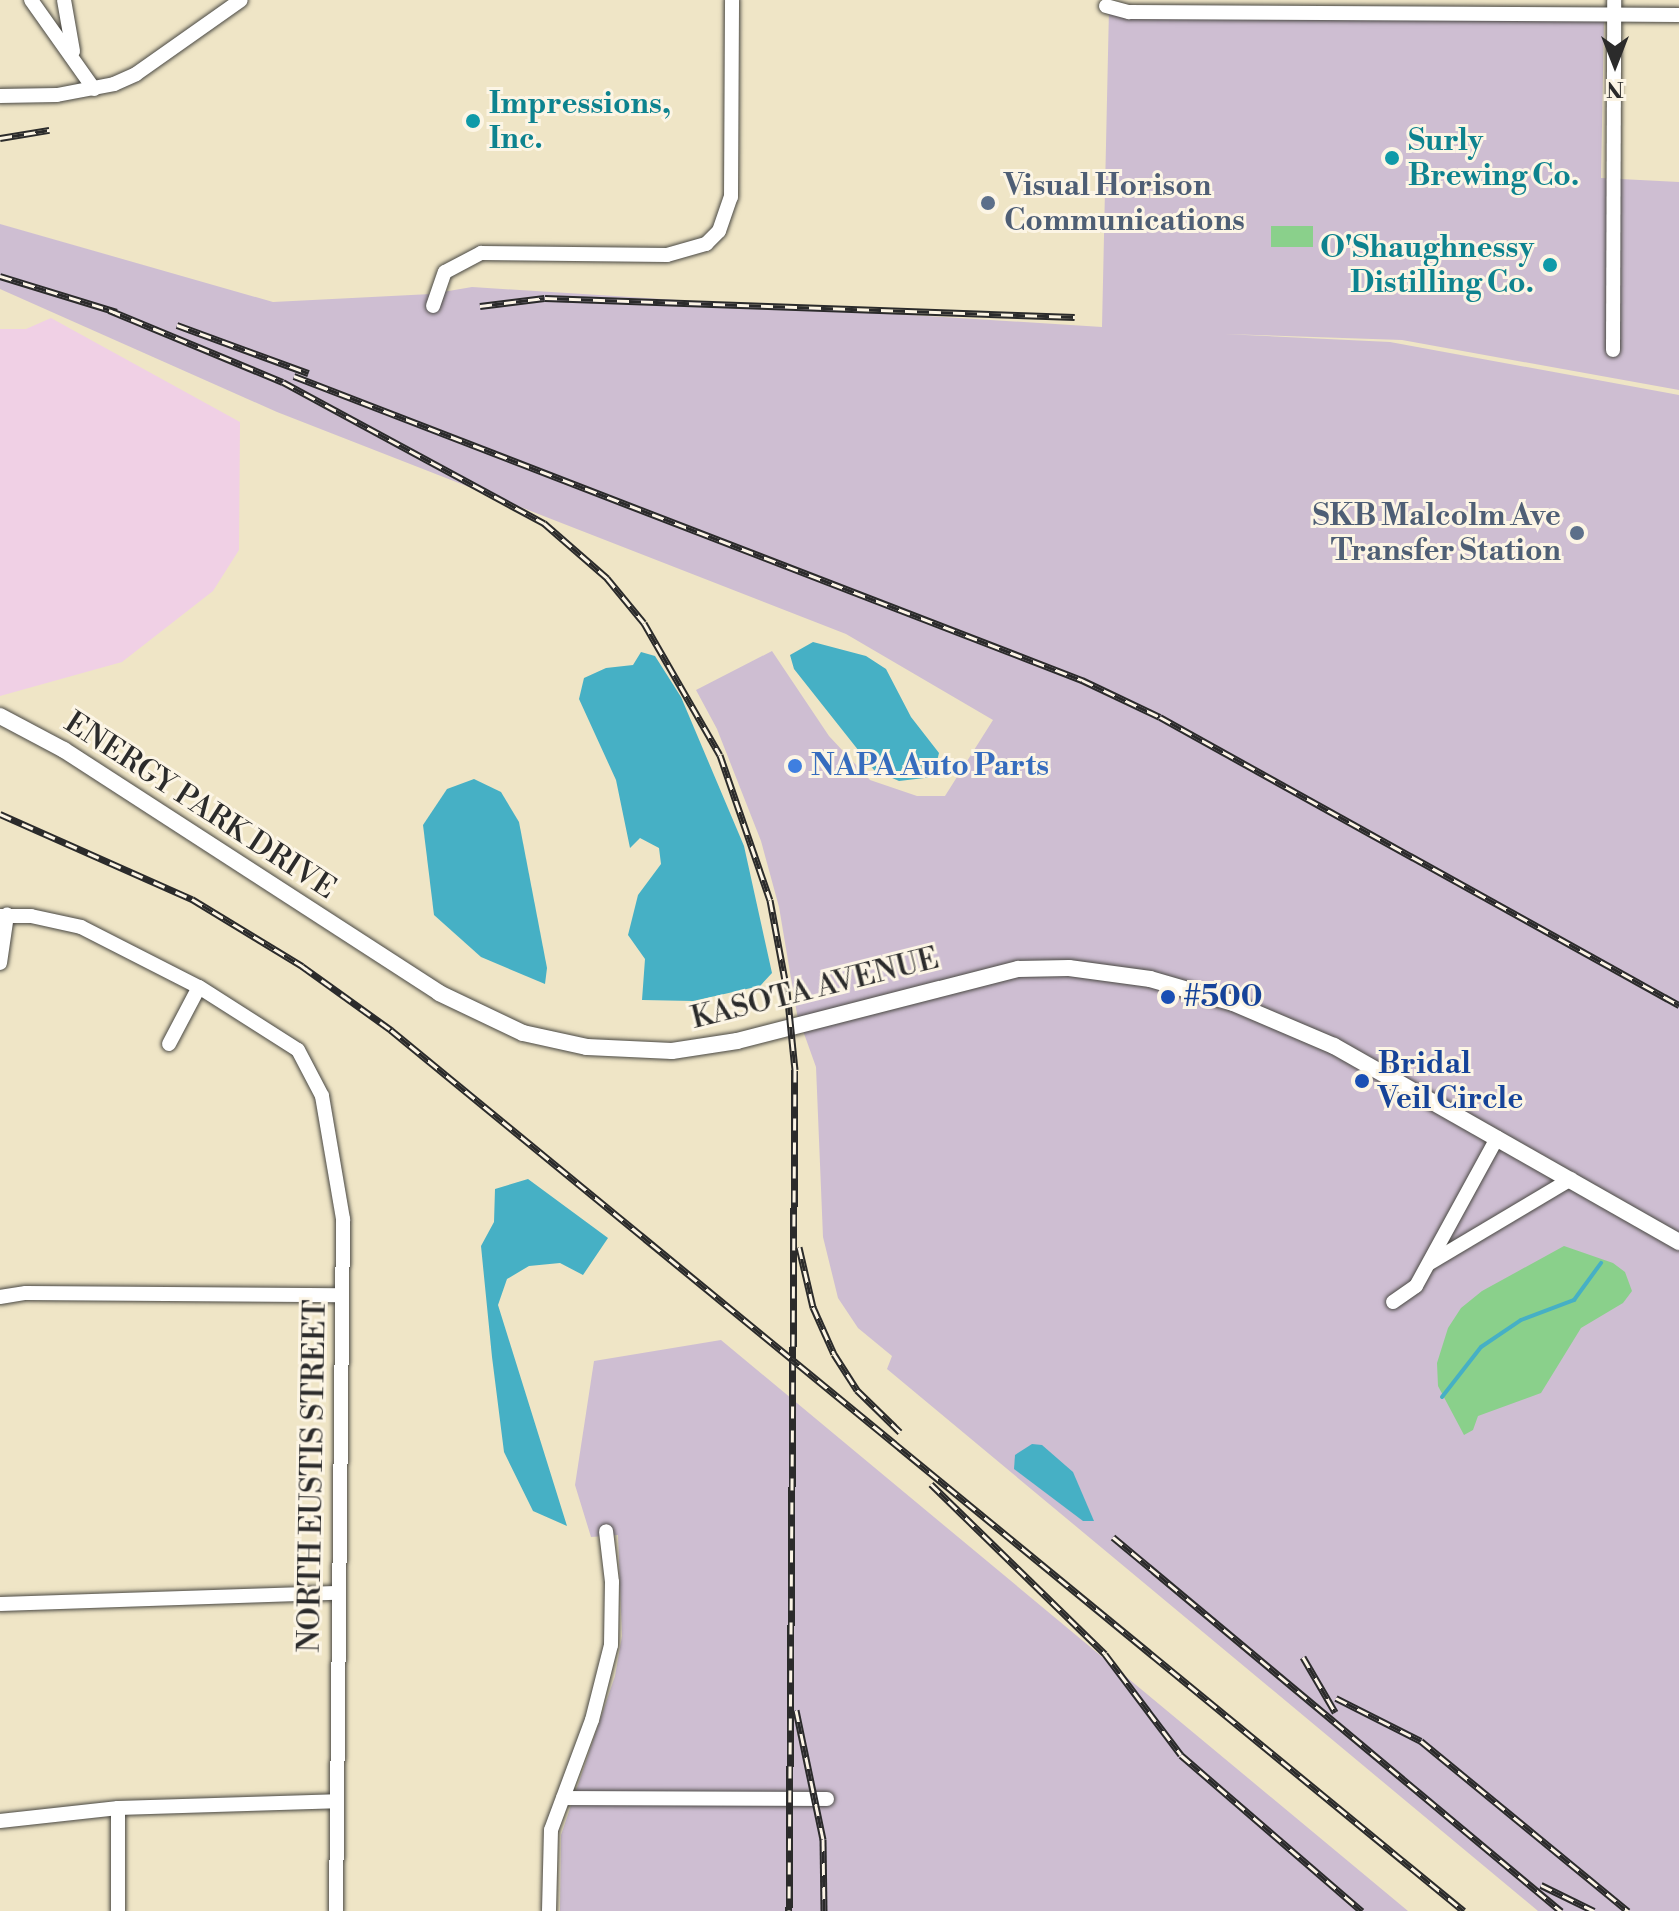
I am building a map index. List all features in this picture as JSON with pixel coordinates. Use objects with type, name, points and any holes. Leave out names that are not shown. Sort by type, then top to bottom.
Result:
[{"type":"street","points":[[31,0],[94,89]]},
{"type":"street","points":[[64,0],[75,59]]},
{"type":"street","points":[[0,96],[94,89],[136,74],[241,0]]},
{"type":"street","points":[[433,306],[445,272],[481,253],[667,255],[706,244],[719,231],[731,197],[732,0]]},
{"type":"street","points":[[1106,6],[1129,12],[1614,7],[1679,15]]},
{"type":"street","points":[[1613,350],[1614,7]]},
{"type":"street","name":"ENERGY PARK DRIVE","points":[[0,716],[64,750],[368,948]]},
{"type":"street","points":[[0,963],[4,916],[81,927],[199,987],[169,1044]]},
{"type":"street","name":"KASOTA AVENUE","points":[[368,948],[501,1025],[577,1046],[649,1052],[725,1044],[1006,971],[1062,967],[1106,972],[1188,989],[1279,1020],[1571,1179],[1679,1242]]},
{"type":"street","name":"NORTH EUSTIS STREET","points":[[199,987],[298,1050],[322,1096],[337,1157],[343,1219],[336,1593],[336,1911]]},
{"type":"street","points":[[1393,1302],[1416,1286],[1497,1138]]},
{"type":"street","points":[[1430,1263],[1571,1179]]},
{"type":"street","points":[[0,1287],[16,1294]]},
{"type":"street","points":[[0,1297],[16,1294],[342,1295]]},
{"type":"street","points":[[549,1911],[551,1830],[592,1720],[611,1645],[612,1582],[606,1531]]},
{"type":"street","points":[[0,1604],[336,1593]]},
{"type":"street","points":[[563,1798],[827,1799]]},
{"type":"street","points":[[0,1821],[118,1808],[336,1801]]},
{"type":"street","points":[[118,1808],[118,1911]]},
{"type":"shaded area","points":[[1109,8],[1604,20],[1601,178],[1679,182],[1679,390],[1402,340],[1224,334],[1390,342],[1679,395],[1679,1911],[1538,1911],[887,1369],[892,1356],[858,1328],[838,1298],[823,1237],[816,1067],[797,1014],[779,907],[761,841],[717,729],[696,690],[772,651],[829,736],[870,780],[917,796],[945,796],[993,720],[846,634],[277,412],[0,289],[0,224],[273,302],[431,294],[472,287],[1102,327]]},
{"type":"shaded area","points":[[51,318],[240,422],[239,550],[213,591],[122,662],[0,696],[0,329],[26,329]]},
{"type":"shaded area","points":[[721,1340],[1408,1911],[560,1911],[561,1835],[615,1676],[622,1636],[618,1535],[591,1537],[575,1485],[594,1361]]},
{"type":"green space","points":[[1271,226],[1313,226],[1313,247],[1271,247]]},
{"type":"green space","points":[[1564,1246],[1613,1263],[1625,1272],[1632,1291],[1623,1303],[1581,1328],[1541,1393],[1478,1416],[1473,1430],[1464,1435],[1438,1386],[1437,1363],[1448,1328],[1461,1308],[1482,1291]]},
{"type":"water","points":[[813,642],[866,656],[886,669],[911,717],[939,753],[933,777],[899,781],[874,770],[794,669],[790,655]]},
{"type":"water","points":[[641,652],[655,656],[681,697],[744,846],[772,973],[760,986],[693,1001],[642,1000],[645,959],[628,935],[638,895],[661,864],[659,848],[640,838],[630,848],[616,780],[579,699],[584,678],[606,668],[633,665]]},
{"type":"water","points":[[474,779],[501,792],[519,822],[547,968],[545,984],[481,957],[434,915],[423,825],[447,789]]},
{"type":"water","points":[[528,1179],[608,1238],[583,1275],[560,1263],[529,1266],[507,1279],[498,1305],[567,1526],[533,1511],[504,1452],[492,1357],[481,1246],[494,1222],[495,1189]]},
{"type":"water","points":[[1032,1444],[1042,1445],[1073,1472],[1094,1521],[1083,1521],[1014,1469],[1015,1455]]},
{"type":"waterway","points":[[1442,1397],[1481,1347],[1521,1320],[1574,1300],[1601,1263]]},
{"type":"railway","points":[[0,138],[49,130]]},
{"type":"railway","points":[[0,276],[117,312]]},
{"type":"railway","points":[[480,306],[545,298],[1075,317]]},
{"type":"railway","points":[[109,310],[283,382],[544,523],[607,578],[644,623],[720,755],[770,900],[787,991],[795,1070],[789,1911]]},
{"type":"railway","points":[[177,325],[308,373]]},
{"type":"railway","points":[[294,376],[1082,680],[1160,717],[1679,1005]]},
{"type":"railway","points":[[0,814],[192,899],[302,966],[391,1030],[1464,1911]]},
{"type":"railway","points":[[799,1247],[813,1307],[834,1354],[857,1390],[900,1432]]},
{"type":"railway","points":[[931,1484],[1105,1654],[1181,1755],[1362,1911]]},
{"type":"railway","points":[[1113,1537],[1561,1911]]},
{"type":"railway","points":[[1303,1657],[1335,1712]]},
{"type":"railway","points":[[1336,1698],[1421,1741],[1628,1911]]},
{"type":"railway","points":[[796,1710],[823,1839],[824,1911]]},
{"type":"railway","points":[[1541,1885],[1594,1911]]},
{"type":"place","name":"Impressions, Inc.","points":[[473,121]]},
{"type":"place","name":"Surly Brewing Co.","points":[[1392,158]]},
{"type":"place","name":"Visual Horison Communications","points":[[988,203]]},
{"type":"place","name":"O'Shaughnessy Distilling Co.","points":[[1550,265]]},
{"type":"place","name":"SKB Malcolm Ave Transfer Station","points":[[1577,533]]},
{"type":"place","name":"NAPA Auto Parts","points":[[795,766]]},
{"type":"place","name":"#500","points":[[1168,997]]},
{"type":"place","name":"Bridal Veil Circle","points":[[1362,1081]]}]
